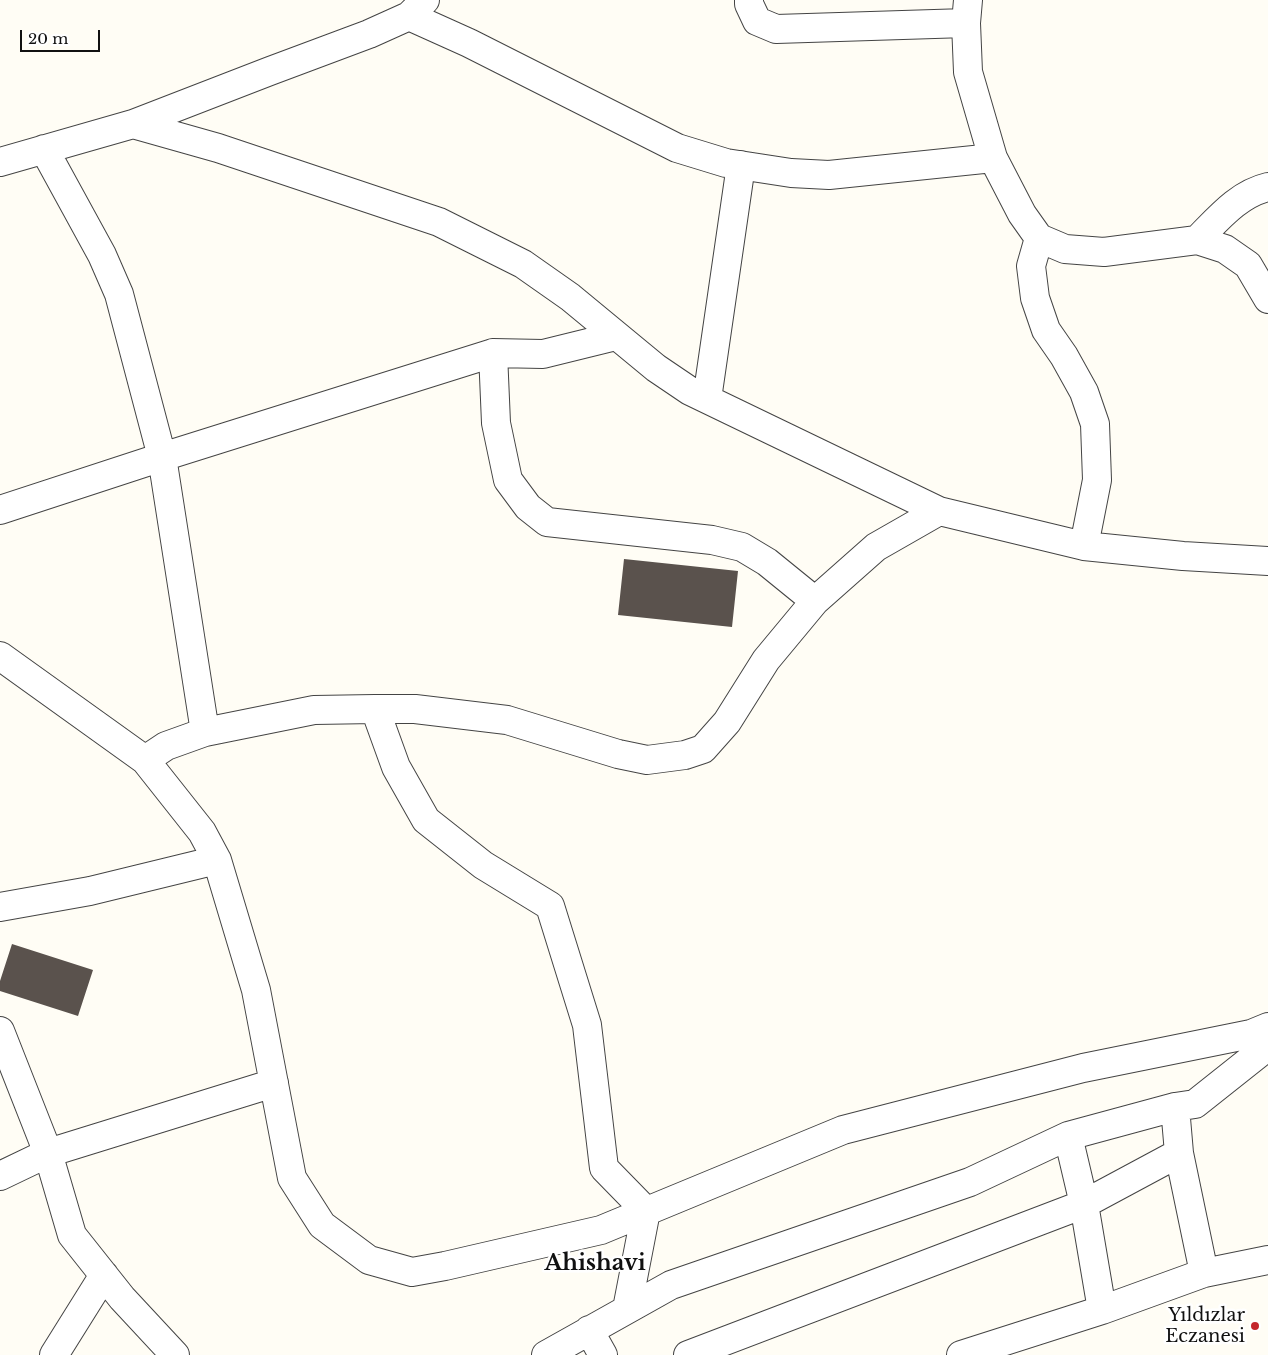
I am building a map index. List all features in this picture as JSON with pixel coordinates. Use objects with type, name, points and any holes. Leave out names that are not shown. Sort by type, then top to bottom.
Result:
[{"type":"street","points":[[749,0],[757,21],[776,29],[967,12],[968,72],[993,158],[1022,214],[1039,238],[1066,249],[1104,252],[1197,240],[1225,249],[1248,265],[1268,299]]},
{"type":"street","points":[[0,162],[133,124],[369,34],[417,8],[469,43],[676,148],[726,163],[791,173],[829,175],[993,158]]},
{"type":"street","points":[[133,124],[218,148],[439,222],[523,264],[570,296],[656,368],[690,391],[939,511],[1084,546],[1183,556],[1268,561]]},
{"type":"street","points":[[44,149],[102,255],[119,294],[162,457],[205,732]]},
{"type":"street","points":[[707,399],[740,165]]},
{"type":"street","points":[[1197,240],[1231,205],[1259,189],[1268,187]]},
{"type":"street","points":[[1039,238],[1031,266],[1036,298],[1046,330],[1064,356],[1084,392],[1095,424],[1097,480],[1084,546]]},
{"type":"street","points":[[0,510],[493,353],[543,354],[616,336]]},
{"type":"street","points":[[493,353],[496,423],[508,480],[528,507],[547,522],[712,540],[742,547],[767,562],[815,601]]},
{"type":"street","points":[[145,760],[166,746],[205,732],[314,710],[415,708],[506,720],[618,754],[647,760],[685,755],[703,749],[727,722],[766,660],[815,601],[876,547],[939,511]]},
{"type":"street","points":[[0,656],[145,760],[202,832],[217,860],[256,990],[292,1178],[322,1225],[369,1260],[412,1272],[601,1230],[843,1130],[1083,1068],[1251,1034],[1268,1027]]},
{"type":"street","points":[[375,709],[396,767],[426,820],[483,865],[550,906],[587,1025],[604,1168],[646,1211]]},
{"type":"street","points":[[0,906],[90,891],[217,860]]},
{"type":"street","points":[[0,1031],[48,1153],[72,1235],[122,1298],[175,1355]]},
{"type":"street","points":[[546,1355],[671,1285],[970,1182],[1068,1136],[1175,1107],[1195,1104],[1268,1046]]},
{"type":"street","points":[[0,1176],[48,1153],[274,1083]]},
{"type":"street","points":[[1175,1107],[1179,1153],[1204,1273]]},
{"type":"street","points":[[1068,1136],[1084,1204],[1102,1310]]},
{"type":"street","points":[[688,1355],[1084,1204],[1179,1153]]},
{"type":"street","points":[[627,1309],[646,1211]]},
{"type":"street","points":[[961,1355],[1102,1310],[1204,1273],[1268,1260]]},
{"type":"street","points":[[54,1355],[104,1276]]},
{"type":"street","points":[[589,1330],[603,1355]]},
{"type":"building","points":[[624,559],[738,571],[732,627],[618,615]]},
{"type":"building","points":[[12,944],[93,970],[78,1016],[0,991],[0,981]]},
{"type":"place","name":"Yıldızlar Eczanesi","points":[[1255,1326]]},
{"type":"district","name":"Ahishavi","points":[[595,1264]]}]
